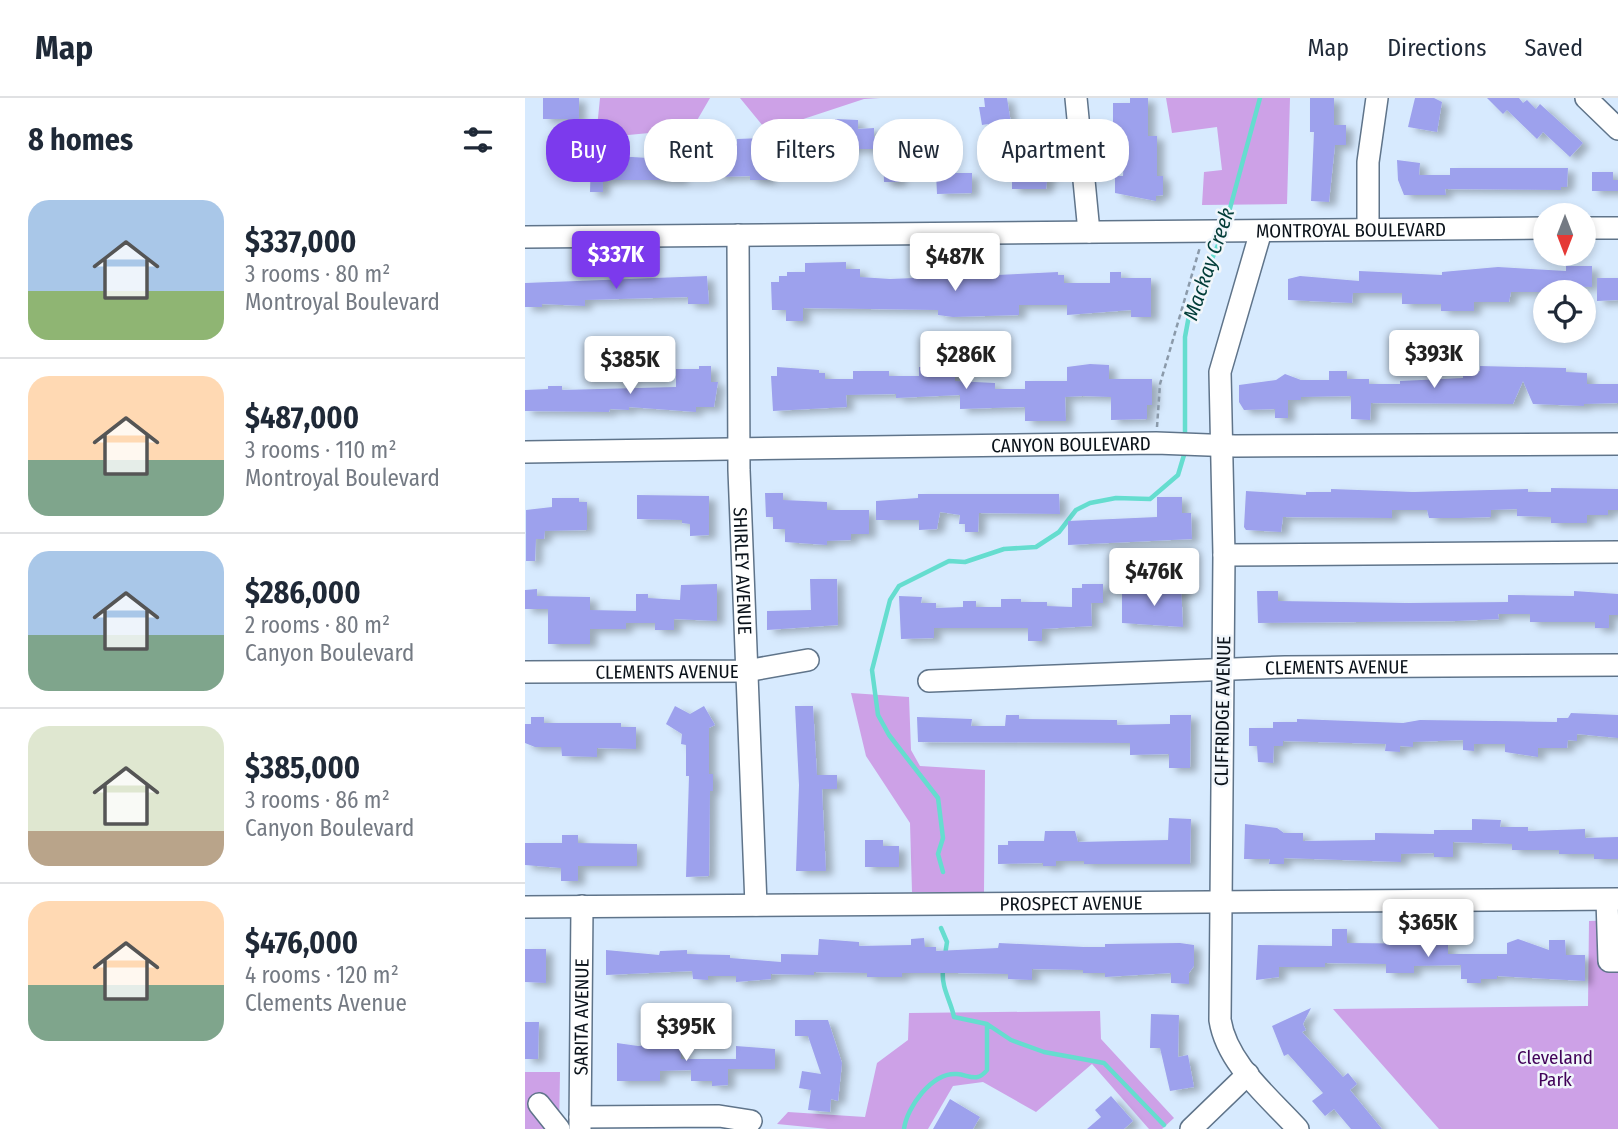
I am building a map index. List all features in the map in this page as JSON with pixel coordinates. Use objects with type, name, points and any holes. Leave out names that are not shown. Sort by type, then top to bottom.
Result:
[{"type":"street","points":[[1076,98],[1090,232]]},
{"type":"street","points":[[1368,229],[1368,162],[1377,98]]},
{"type":"street","points":[[1587,98],[1618,129]]},
{"type":"street","name":"MONTROYAL BOULEVARD","points":[[525,237],[1533,228]]},
{"type":"street","points":[[1596,228],[1618,228]]},
{"type":"street","name":"CLIFFRIDGE AVENUE","points":[[1261,231],[1220,372],[1224,555],[1222,1032],[1229,1049],[1248,1074],[1298,1129]]},
{"type":"street","name":"SHIRLEY AVENUE","points":[[738,235],[745,671],[756,905]]},
{"type":"street","name":"CANYON BOULEVARD","points":[[525,453],[1156,443],[1618,444]]},
{"type":"street","points":[[1224,555],[1618,552]]},
{"type":"street","name":"CLEMENTS AVENUE","points":[[525,672],[745,671],[808,660]]},
{"type":"street","name":"CLEMENTS AVENUE","points":[[929,681],[1223,668],[1618,665]]},
{"type":"street","points":[[1612,900],[1609,961],[1618,961]]},
{"type":"street","name":"PROSPECT AVENUE","points":[[525,907],[1612,900]]},
{"type":"street","name":"SARITA AVENUE","points":[[580,1123],[582,906]]},
{"type":"street","points":[[1191,1129],[1248,1074]]},
{"type":"street","points":[[540,1104],[559,1129]]},
{"type":"street","points":[[580,1123],[719,1116],[751,1121]]},
{"type":"path","points":[[1156,443],[1160,384],[1215,230]]},
{"type":"green space","points":[[600,98],[710,98],[698,119],[644,119],[644,134],[630,135],[630,119],[598,119]]},
{"type":"green space","points":[[740,98],[880,98],[864,99],[803,119],[757,119]]},
{"type":"green space","points":[[1166,98],[1290,98],[1287,204],[1202,205],[1204,172],[1222,170],[1217,127],[1172,133]]},
{"type":"green space","points":[[851,693],[909,697],[911,750],[920,766],[985,770],[984,892],[912,892],[910,823],[866,756]]},
{"type":"green space","name":"Cleveland Park","points":[[1618,920],[1618,1129],[1439,1129],[1333,1009],[1588,1006],[1589,921]]},
{"type":"green space","points":[[1100,1011],[1101,1039],[1174,1118],[1162,1129],[1149,1129],[1092,1064],[1036,1112],[983,1082],[953,1086],[928,1129],[828,1129],[777,1124],[788,1112],[865,1117],[877,1063],[908,1040],[909,1013]]},
{"type":"green space","points":[[525,1072],[560,1072],[559,1129],[525,1129]]},
{"type":"building","points":[[543,98],[579,98],[579,119],[543,119]]},
{"type":"building","points":[[984,98],[1007,98],[1010,119],[981,119],[979,107],[985,107]]},
{"type":"building","points":[[1130,98],[1148,98],[1148,136],[1157,136],[1157,176],[1163,176],[1163,195],[1156,196],[1156,201],[1115,193],[1115,182],[1129,182],[1129,119],[1113,119],[1113,103],[1130,103]]},
{"type":"building","points":[[1310,98],[1334,98],[1334,125],[1346,125],[1346,145],[1335,145],[1329,202],[1311,201],[1314,132],[1310,132]]},
{"type":"building","points":[[1415,98],[1434,98],[1442,102],[1437,132],[1408,127]]},
{"type":"building","points":[[1487,98],[1519,98],[1523,103],[1527,100],[1536,109],[1540,104],[1583,143],[1570,157],[1543,132],[1537,139],[1507,110],[1503,114]]},
{"type":"building","points":[[873,128],[873,149],[859,149],[859,129]]},
{"type":"building","points":[[751,138],[751,180],[750,176],[737,176],[737,139]]},
{"type":"building","points":[[630,157],[644,158],[644,180],[630,180]]},
{"type":"building","points":[[1397,160],[1420,163],[1419,175],[1450,175],[1450,168],[1568,168],[1567,187],[1561,187],[1561,190],[1445,189],[1446,195],[1404,195],[1398,180]]},
{"type":"building","points":[[1592,172],[1613,172],[1613,180],[1618,180],[1618,191],[1592,191]]},
{"type":"building","points":[[963,173],[972,173],[972,193],[937,194],[936,182],[963,182]]},
{"type":"building","points":[[590,182],[603,182],[603,192],[590,192]]},
{"type":"building","points":[[1012,182],[1047,182],[1046,189],[1012,189]]},
{"type":"building","points":[[846,262],[846,269],[860,269],[860,277],[890,279],[938,277],[938,273],[977,273],[977,276],[1058,272],[1058,275],[1064,275],[1064,283],[1110,283],[1110,272],[1121,272],[1121,278],[1151,278],[1151,317],[1131,317],[1131,310],[1067,315],[1067,305],[1019,305],[1019,315],[953,317],[938,315],[938,310],[803,308],[803,321],[786,321],[786,310],[772,310],[771,282],[779,282],[779,276],[787,276],[787,272],[805,272],[805,263]]},
{"type":"building","points":[[1566,266],[1592,266],[1592,280],[1533,280],[1533,292],[1511,292],[1509,302],[1474,302],[1474,311],[1441,311],[1441,304],[1402,304],[1402,293],[1353,293],[1352,303],[1288,300],[1288,279],[1300,276],[1359,281],[1359,271],[1442,275],[1442,272],[1498,267],[1566,271]]},
{"type":"building","points":[[707,276],[709,304],[688,304],[688,297],[585,300],[585,306],[542,304],[542,307],[525,307],[525,283]]},
{"type":"building","points":[[1597,278],[1618,278],[1618,300],[1597,301]]},
{"type":"building","points":[[955,365],[955,381],[995,383],[995,389],[1025,389],[1025,381],[1067,381],[1067,367],[1109,365],[1109,379],[1152,379],[1152,405],[1147,405],[1147,419],[1111,420],[1111,397],[1083,396],[1065,397],[1066,421],[1025,421],[1025,407],[960,409],[960,395],[896,398],[896,394],[846,395],[847,407],[773,411],[771,376],[777,376],[777,367],[819,370],[819,373],[825,373],[825,379],[853,379],[853,371],[889,371],[889,376],[919,376],[919,367]]},
{"type":"building","points":[[699,366],[711,366],[711,382],[718,382],[714,407],[696,407],[696,412],[629,407],[629,410],[610,409],[609,412],[525,411],[525,390],[548,389],[548,386],[562,386],[562,390],[676,387],[676,369],[699,369]]},
{"type":"building","points":[[1480,366],[1566,368],[1566,372],[1587,373],[1587,384],[1618,384],[1618,403],[1584,406],[1533,404],[1523,381],[1513,404],[1371,403],[1370,420],[1351,419],[1351,396],[1301,397],[1301,400],[1288,400],[1288,418],[1275,418],[1275,409],[1244,410],[1239,402],[1239,385],[1276,380],[1285,374],[1301,380],[1329,380],[1329,371],[1347,371],[1347,379],[1369,379],[1369,384],[1400,384],[1400,381],[1463,378],[1463,371],[1480,371]]},
{"type":"building","points":[[1551,488],[1618,489],[1618,510],[1608,510],[1608,515],[1587,515],[1587,523],[1551,523],[1551,517],[1517,516],[1517,509],[1491,510],[1491,517],[1460,518],[1429,518],[1427,510],[1392,510],[1392,518],[1283,517],[1281,532],[1246,530],[1244,527],[1246,491],[1306,495],[1306,492],[1331,492],[1331,489],[1413,492],[1528,489],[1528,492],[1551,492]]},
{"type":"building","points":[[765,493],[783,493],[783,500],[827,502],[827,510],[869,510],[869,534],[851,534],[851,540],[827,541],[827,545],[785,542],[785,529],[773,529],[773,517],[766,517]]},
{"type":"building","points":[[918,494],[1059,494],[1060,514],[979,513],[978,532],[965,532],[965,524],[959,524],[960,515],[940,512],[937,529],[919,530],[919,520],[876,520],[876,501],[918,498]]},
{"type":"building","points":[[637,495],[709,496],[709,535],[690,536],[690,524],[682,523],[682,520],[637,519]]},
{"type":"building","points":[[1157,497],[1182,497],[1182,513],[1191,513],[1192,539],[1068,545],[1068,521],[1157,517]]},
{"type":"building","points":[[552,498],[579,498],[579,502],[587,502],[587,530],[545,531],[544,539],[536,539],[535,561],[526,561],[526,510],[552,507]]},
{"type":"building","points":[[810,579],[837,579],[838,625],[767,630],[767,611],[811,610]]},
{"type":"building","points":[[717,584],[717,621],[674,619],[674,630],[655,630],[655,623],[626,623],[626,629],[590,629],[590,644],[548,644],[548,609],[525,609],[525,590],[537,589],[537,596],[590,597],[590,610],[636,611],[636,594],[648,594],[648,598],[680,600],[681,585]]},
{"type":"building","points":[[1082,584],[1103,584],[1103,603],[1091,603],[1092,626],[1042,629],[1042,641],[1028,641],[1028,628],[934,628],[934,638],[901,639],[899,596],[922,597],[921,603],[936,603],[936,608],[963,607],[963,601],[976,601],[976,607],[1001,607],[1001,599],[1021,599],[1021,602],[1047,602],[1047,606],[1072,607],[1072,588],[1082,588]]},
{"type":"building","points":[[1162,585],[1181,585],[1183,627],[1122,623],[1122,593],[1162,594]]},
{"type":"building","points":[[1257,591],[1278,591],[1278,601],[1407,603],[1508,602],[1508,595],[1574,596],[1574,591],[1618,594],[1618,615],[1609,615],[1609,628],[1595,628],[1595,622],[1530,622],[1530,614],[1498,614],[1499,619],[1456,621],[1258,623]]},
{"type":"building","points":[[675,706],[690,714],[704,706],[715,725],[709,728],[709,774],[713,774],[713,791],[710,791],[709,876],[686,877],[689,776],[686,776],[686,745],[681,744],[682,734],[666,724]]},
{"type":"building","points":[[795,706],[813,706],[817,775],[837,775],[837,789],[822,789],[826,871],[796,871],[799,785]]},
{"type":"building","points":[[1571,713],[1618,715],[1618,738],[1577,734],[1577,741],[1568,740],[1567,748],[1538,748],[1538,757],[1505,752],[1505,744],[1474,744],[1474,751],[1463,750],[1463,740],[1413,742],[1413,747],[1400,746],[1400,752],[1385,751],[1386,744],[1283,741],[1283,746],[1274,746],[1273,763],[1258,762],[1257,746],[1249,746],[1249,728],[1273,728],[1273,722],[1297,722],[1297,719],[1403,723],[1420,720],[1557,722],[1557,718],[1568,718]]},
{"type":"building","points":[[1006,715],[1019,715],[1019,719],[1117,720],[1117,725],[1170,724],[1170,715],[1191,715],[1190,768],[1169,768],[1169,754],[1130,755],[1130,743],[918,742],[917,717],[972,719],[971,726],[1005,726]]},
{"type":"building","points":[[531,717],[544,717],[544,723],[621,723],[621,727],[636,727],[636,749],[597,748],[597,757],[562,756],[561,747],[535,747],[525,743],[525,724],[531,724]]},
{"type":"building","points":[[1169,818],[1191,819],[1190,864],[1084,864],[1084,861],[1056,861],[1056,866],[1043,866],[1043,863],[998,864],[998,845],[1008,845],[1008,841],[1044,841],[1045,831],[1075,831],[1078,842],[1168,840]]},
{"type":"building","points":[[1472,819],[1501,820],[1500,827],[1528,827],[1528,831],[1585,829],[1585,838],[1618,837],[1618,859],[1594,859],[1594,854],[1559,854],[1559,850],[1512,850],[1512,844],[1453,842],[1453,857],[1434,857],[1434,853],[1401,854],[1401,862],[1284,858],[1284,864],[1269,864],[1270,859],[1244,859],[1245,824],[1277,828],[1284,833],[1303,833],[1303,841],[1375,840],[1375,833],[1434,834],[1434,830],[1472,830]]},
{"type":"building","points":[[562,835],[578,835],[578,843],[637,844],[637,866],[578,866],[578,881],[561,881],[561,868],[525,865],[525,843],[562,843]]},
{"type":"building","points":[[865,840],[883,840],[883,846],[899,846],[899,867],[865,867]]},
{"type":"building","points":[[1332,929],[1347,929],[1347,943],[1448,944],[1448,954],[1507,954],[1507,943],[1518,939],[1549,950],[1549,940],[1565,940],[1566,955],[1585,955],[1585,981],[1497,976],[1497,979],[1481,979],[1481,983],[1467,983],[1467,979],[1461,979],[1461,965],[1414,966],[1414,973],[1386,973],[1386,964],[1325,963],[1325,967],[1279,967],[1279,977],[1256,980],[1258,945],[1332,946]]},
{"type":"building","points":[[924,938],[925,947],[936,947],[936,951],[998,948],[999,943],[1105,947],[1105,944],[1180,943],[1194,945],[1194,966],[1189,973],[1189,984],[1171,983],[1171,973],[1105,977],[1105,973],[1083,973],[1083,970],[1032,969],[1032,980],[1008,979],[1008,974],[957,973],[902,973],[902,977],[867,977],[867,973],[814,972],[814,975],[771,974],[771,979],[736,982],[736,976],[693,979],[692,971],[606,975],[606,950],[659,955],[660,951],[687,950],[687,954],[730,955],[730,958],[781,962],[781,954],[818,955],[819,939],[859,942],[859,946],[911,945],[911,939]]},
{"type":"building","points":[[525,949],[546,949],[546,983],[525,982]]},
{"type":"building","points":[[1311,1008],[1303,1024],[1306,1030],[1302,1032],[1343,1077],[1348,1073],[1357,1084],[1350,1090],[1382,1129],[1351,1129],[1334,1109],[1325,1116],[1312,1101],[1323,1093],[1288,1054],[1284,1056],[1272,1026]]},
{"type":"building","points":[[1151,1014],[1179,1015],[1178,1057],[1188,1055],[1194,1087],[1170,1091],[1160,1048],[1150,1048]]},
{"type":"building","points":[[795,1020],[828,1020],[842,1063],[838,1101],[831,1099],[830,1112],[808,1110],[811,1090],[799,1088],[802,1071],[821,1074],[808,1036],[795,1036]]},
{"type":"building","points":[[525,1022],[539,1022],[538,1059],[525,1059]]},
{"type":"building","points":[[617,1043],[638,1046],[680,1043],[681,1059],[736,1059],[736,1046],[775,1049],[775,1069],[728,1069],[728,1085],[712,1086],[712,1081],[691,1081],[691,1070],[660,1071],[660,1081],[617,1081]]},
{"type":"building","points":[[1111,1096],[1133,1121],[1124,1129],[1087,1129],[1101,1117],[1095,1110]]},
{"type":"building","points":[[950,1099],[980,1117],[973,1129],[933,1129]]},
{"type":"waterway","name":"Mackay Creek","points":[[1226,223],[1260,98]]},
{"type":"waterway","name":"Mackay Creek","points":[[1185,433],[1185,337],[1190,310],[1221,238]]},
{"type":"waterway","name":"Mackay Creek","points":[[943,872],[938,854],[943,838],[938,798],[889,735],[878,715],[872,670],[890,600],[899,586],[949,561],[965,562],[1004,549],[1036,547],[1059,532],[1076,510],[1090,503],[1116,498],[1150,499],[1178,475],[1184,455]]},
{"type":"waterway","name":"Mackay Creek","points":[[941,928],[947,942],[945,955]]},
{"type":"waterway","name":"Mackay Creek","points":[[904,1129],[915,1101],[930,1085],[948,1075],[976,1077],[987,1070],[987,1024],[954,1017],[945,989],[943,970]]},
{"type":"waterway","points":[[987,1024],[1011,1040],[1044,1052],[1104,1063],[1164,1125]]}]
